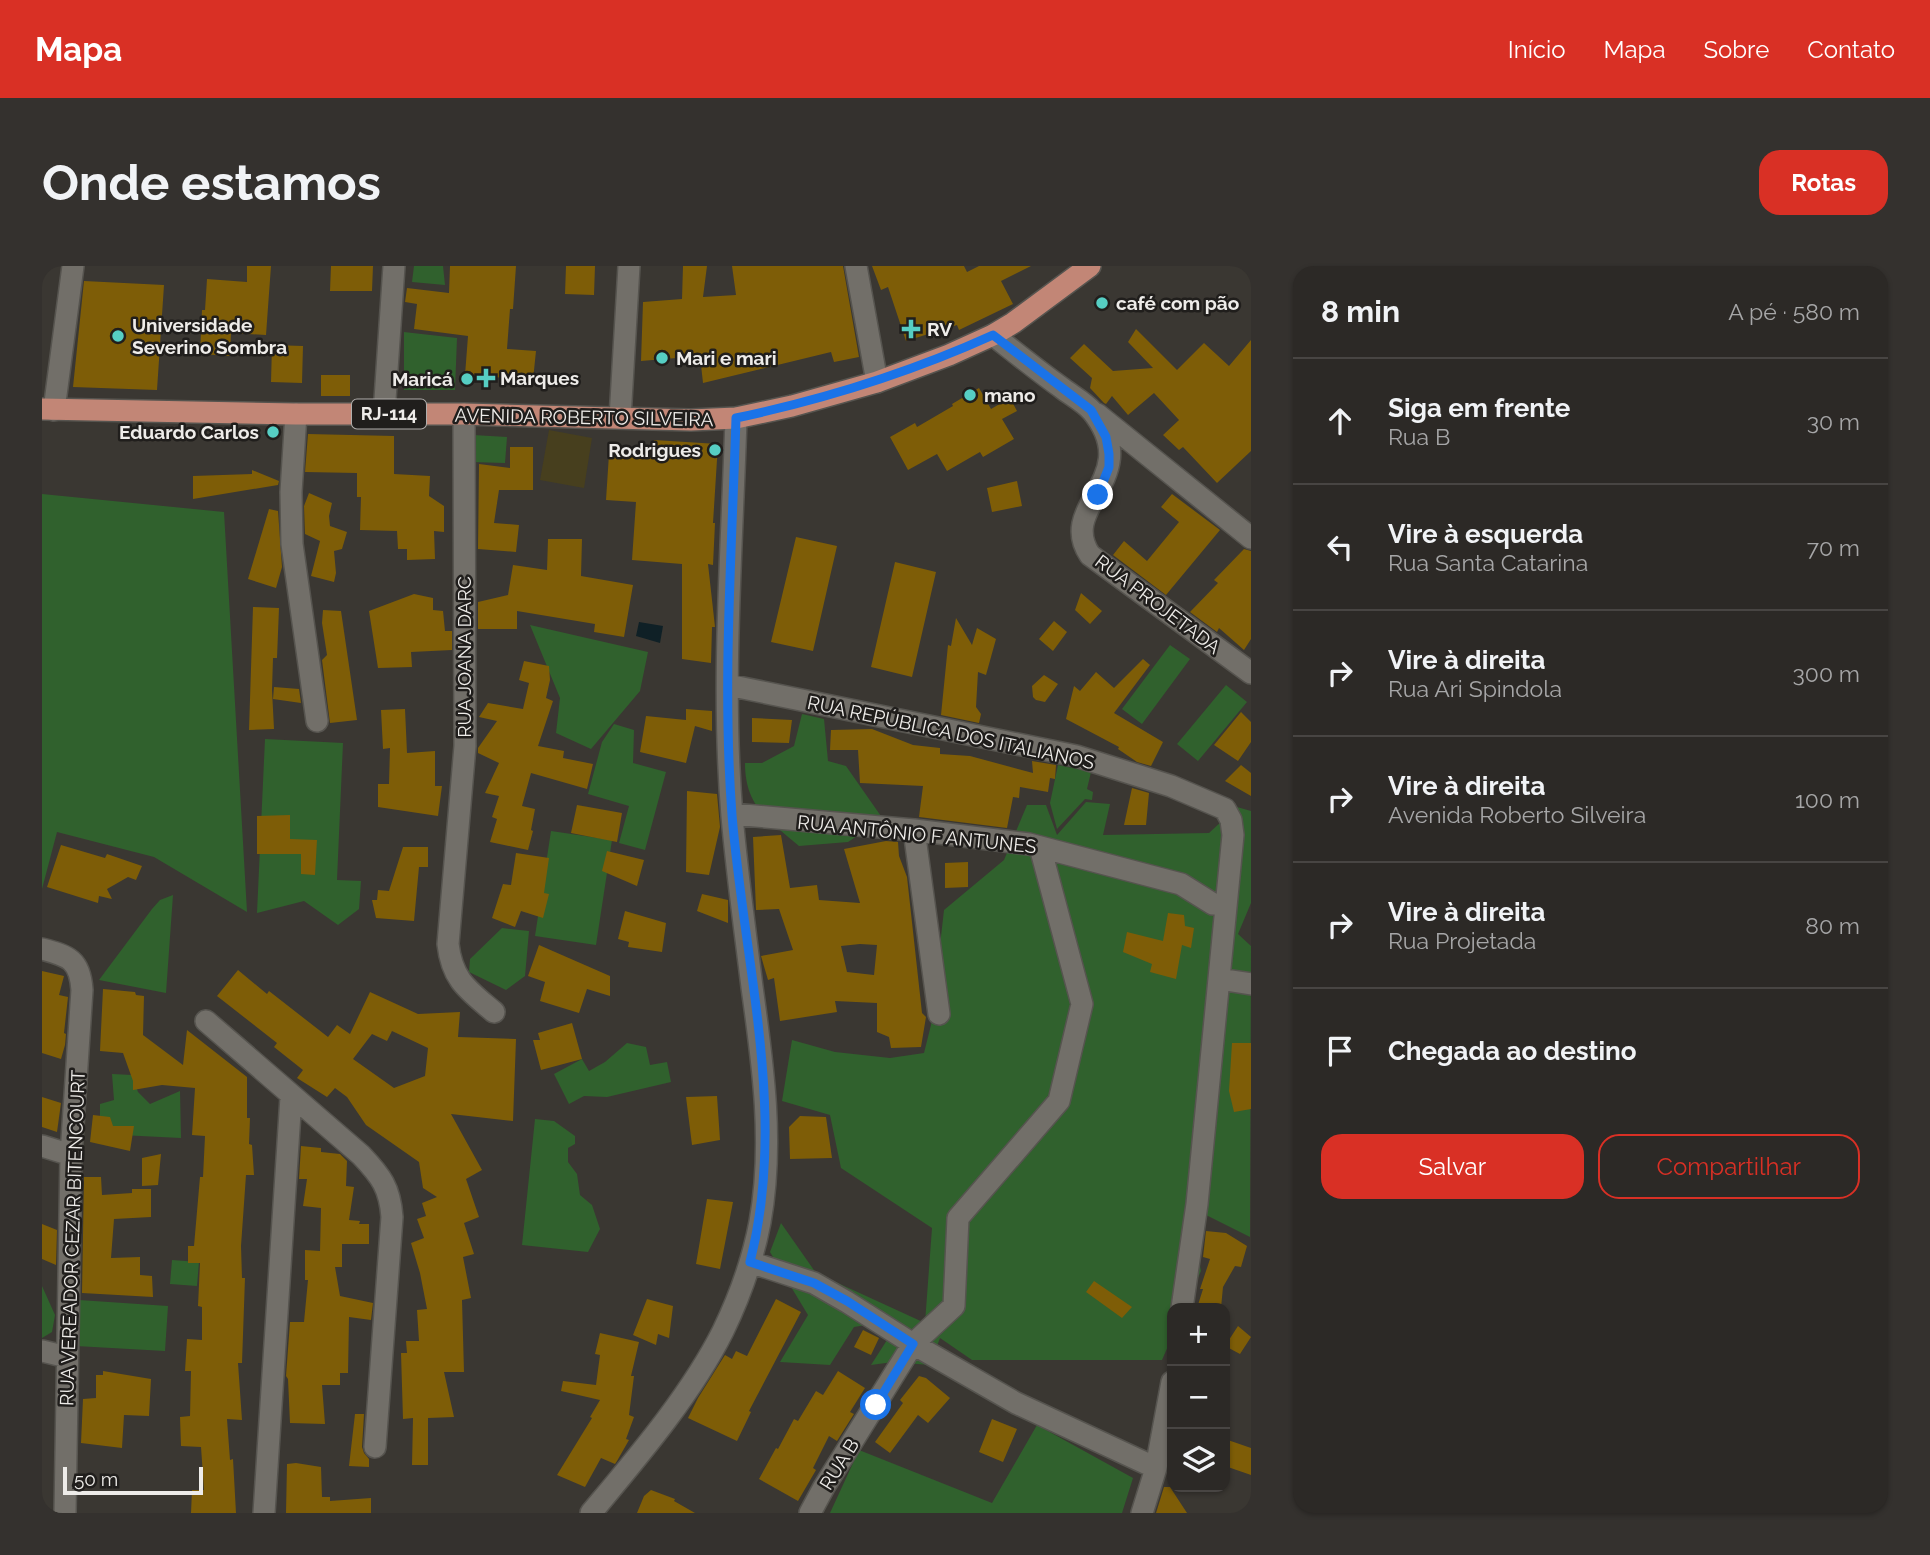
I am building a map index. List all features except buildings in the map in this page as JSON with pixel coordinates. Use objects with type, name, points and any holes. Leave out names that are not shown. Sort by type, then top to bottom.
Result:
[{"type":"main road","name":"AVENIDA ROBERTO SILVEIRA","points":[[48,410],[464,414],[691,420],[736,418],[792,406],[926,365],[993,335],[1090,266]]},
{"type":"street","points":[[48,410],[73,266]]},
{"type":"street","points":[[384,414],[394,266]]},
{"type":"street","points":[[620,418],[629,266]]},
{"type":"street","points":[[856,266],[877,382]]},
{"type":"street","name":"RUA PROJETADA","points":[[993,335],[1251,538]]},
{"type":"street","name":"RUA PROJETADA","points":[[1091,410],[1106,437],[1109,467],[1098,495],[1086,510],[1082,523],[1083,545],[1099,563],[1251,673]]},
{"type":"street","points":[[296,414],[291,492],[292,544],[317,721]]},
{"type":"street","name":"RUA JOANA DARC","points":[[464,414],[465,746],[448,944],[455,975],[466,989],[494,1012]]},
{"type":"street","points":[[591,1513],[645,1447],[699,1371],[723,1331],[750,1262],[760,1224],[766,1117],[732,814],[728,685],[736,418]]},
{"type":"street","name":"RUA REPÚBLICA DOS ITALIANOS","points":[[728,685],[1076,756],[1171,786],[1224,809],[1231,820],[1233,835],[1219,979]]},
{"type":"street","name":"RUA ANTÔNIO F ANTUNES","points":[[732,814],[914,830],[1040,846],[1181,884],[1213,904]]},
{"type":"street","points":[[914,830],[939,1014]]},
{"type":"street","name":"RUA B","points":[[810,1513],[913,1344],[954,1306],[958,1218],[1059,1101],[1082,1004],[1040,846]]},
{"type":"street","name":"RUA VEREADOR CEZAR BITENCOURT","points":[[42,949],[67,957],[76,964],[81,976],[82,990],[71,1155],[65,1513]]},
{"type":"street","points":[[1183,1303],[1197,1204],[1219,979],[1251,984]]},
{"type":"street","points":[[206,1021],[361,1155],[377,1171],[391,1199],[393,1217],[375,1447]]},
{"type":"street","points":[[264,1513],[291,1097]]},
{"type":"street","points":[[42,1146],[71,1155]]},
{"type":"street","points":[[750,1262],[814,1283],[1016,1403],[1156,1468]]},
{"type":"street","points":[[42,1351],[67,1357]]},
{"type":"street","points":[[1142,1513],[1156,1468],[1167,1408]]},
{"type":"green space","points":[[414,266],[443,266],[445,285],[412,282]]},
{"type":"green space","points":[[404,332],[457,338],[455,390],[404,390]]},
{"type":"green space","points":[[473,435],[507,437],[505,463],[471,462]]},
{"type":"green space","points":[[42,494],[224,512],[247,912],[154,857],[57,832],[42,889]]},
{"type":"green space","points":[[530,625],[648,652],[640,691],[591,749],[556,733],[560,698]]},
{"type":"green space","points":[[1170,645],[1190,659],[1142,724],[1122,709]]},
{"type":"green space","points":[[1226,685],[1247,702],[1198,761],[1177,744]]},
{"type":"green space","points":[[802,714],[824,719],[828,761],[846,766],[883,819],[848,842],[799,846],[769,820],[754,802],[749,791],[745,763],[762,763],[794,746]]},
{"type":"green space","points":[[614,724],[634,730],[633,763],[666,772],[645,850],[619,843],[629,806],[588,794],[602,742]]},
{"type":"green space","points":[[265,739],[343,743],[337,880],[361,881],[359,909],[338,925],[304,901],[257,913]]},
{"type":"green space","points":[[1058,765],[1091,772],[1087,789],[1093,792],[1092,800],[1085,799],[1057,829],[1050,803]]},
{"type":"green space","points":[[1086,802],[1110,804],[1103,835],[1209,833],[1237,807],[1251,811],[1251,903],[1238,934],[1251,946],[1250,1237],[1204,1214],[1196,1244],[1201,1271],[1187,1303],[1167,1303],[1167,1348],[1162,1360],[972,1360],[940,1338],[930,1365],[893,1362],[871,1365],[887,1340],[866,1325],[854,1327],[830,1365],[780,1362],[808,1315],[770,1252],[781,1223],[816,1273],[925,1323],[932,1228],[841,1168],[830,1115],[782,1101],[792,1040],[835,1052],[890,1058],[924,1053],[931,1025],[944,910],[1004,860],[1027,805],[1046,805],[1057,835]]},
{"type":"green space","points":[[551,831],[612,840],[596,945],[535,936]]},
{"type":"green space","points":[[173,895],[166,993],[99,980],[152,909],[160,900]]},
{"type":"green space","points":[[502,928],[529,931],[525,976],[506,990],[469,972],[470,959]]},
{"type":"green space","points":[[627,1043],[646,1047],[650,1065],[667,1062],[671,1082],[607,1097],[584,1096],[569,1104],[554,1074],[582,1059],[589,1071],[605,1062]]},
{"type":"green space","points":[[112,1074],[132,1075],[138,1092],[150,1104],[180,1091],[181,1138],[100,1134],[100,1104],[114,1100]]},
{"type":"green space","points":[[535,1119],[554,1121],[575,1136],[575,1144],[568,1148],[568,1162],[577,1174],[580,1195],[592,1205],[600,1229],[588,1252],[522,1245]]},
{"type":"green space","points":[[172,1260],[199,1262],[197,1286],[170,1284]]},
{"type":"green space","points":[[42,1286],[55,1315],[52,1332],[42,1338]]},
{"type":"green space","points":[[79,1300],[168,1306],[165,1351],[76,1346]]},
{"type":"green space","points":[[1037,1425],[1133,1478],[1122,1513],[830,1513],[859,1450],[992,1503]]},
{"type":"sand","points":[[549,430],[592,438],[584,488],[540,480]]},
{"type":"shaded area","points":[[639,622],[663,626],[660,643],[636,636]]},
{"type":"place","name":"café com pão","points":[[1102,303]]},
{"type":"place","name":"RV","points":[[911,329]]},
{"type":"place","name":"Universidade Severino Sombra","points":[[118,336]]},
{"type":"place","name":"Mari e mari","points":[[662,358]]},
{"type":"place","name":"Marques","points":[[486,378]]},
{"type":"place","name":"Maricá","points":[[467,379]]},
{"type":"place","name":"mano","points":[[970,395]]},
{"type":"place","name":"Eduardo Carlos","points":[[273,432]]},
{"type":"place","name":"Rodrigues","points":[[715,450]]},
{"type":"route","points":[[876,1405],[913,1344],[814,1283],[750,1262],[760,1224],[764,1190],[766,1117],[760,1042],[743,921],[732,814],[728,729],[736,418],[792,406],[877,382],[993,335],[1091,410],[1106,437],[1109,454],[1109,467],[1098,495]]}]
